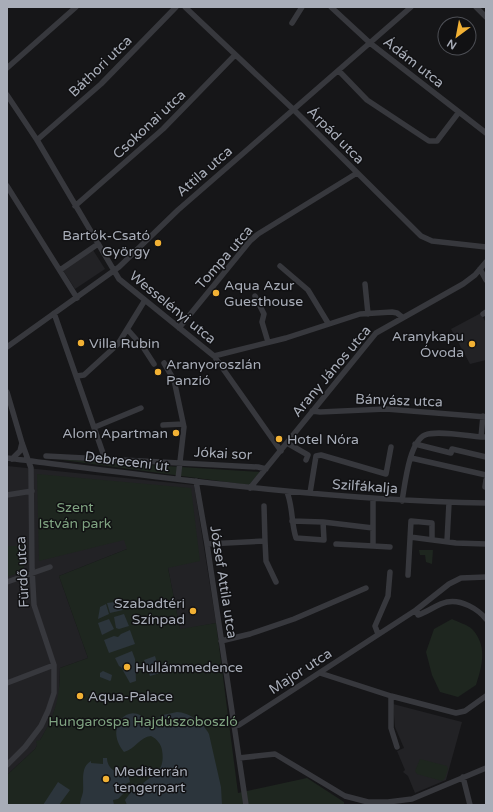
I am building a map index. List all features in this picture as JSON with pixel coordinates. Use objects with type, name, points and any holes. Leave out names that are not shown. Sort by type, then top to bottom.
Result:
[{"type":"street","points":[[7,68],[76,7]]},
{"type":"street","name":"Báthori utca","points":[[37,140],[102,84],[176,7]]},
{"type":"street","name":"Árpád utca","points":[[185,7],[294,110],[421,236],[432,241],[486,247]]},
{"type":"street","points":[[292,23],[302,7]]},
{"type":"street","name":"Ádám utca","points":[[331,7],[370,42],[486,134]]},
{"type":"street","name":"Attila utca","points":[[7,347],[114,271],[178,210],[411,7]]},
{"type":"street","points":[[476,7],[486,16]]},
{"type":"street","name":"Csokonai utca","points":[[76,206],[162,129],[235,55]]},
{"type":"street","points":[[339,71],[367,100],[428,141],[437,141],[459,112]]},
{"type":"street","name":"Wesselényi utca","points":[[7,94],[37,140],[119,279],[214,356],[281,451]]},
{"type":"street","name":"Tompa utca","points":[[179,328],[258,234],[357,173]]},
{"type":"street","points":[[7,186],[77,298]]},
{"type":"street","points":[[60,270],[98,244]]},
{"type":"street","name":"Arany János utca","points":[[250,488],[371,338],[381,329],[463,284],[486,262]]},
{"type":"street","points":[[280,266],[308,290],[328,323]]},
{"type":"street","points":[[480,269],[486,280]]},
{"type":"street","points":[[365,284],[368,314]]},
{"type":"street","points":[[255,296],[264,314],[262,322],[268,342]]},
{"type":"street","points":[[77,376],[84,375],[105,358],[118,344],[146,300]]},
{"type":"street","points":[[214,356],[268,342],[360,314],[392,312],[397,313],[402,317]]},
{"type":"street","points":[[54,313],[105,459]]},
{"type":"street","points":[[128,330],[143,347],[154,364]]},
{"type":"street","points":[[164,364],[174,380],[183,424],[181,463],[178,480]]},
{"type":"street","name":"Fürdő utca","points":[[7,392],[22,443],[30,462],[32,475],[32,574],[35,610],[54,665],[54,693],[41,726],[25,747],[7,765]]},
{"type":"street","points":[[95,427],[141,408]]},
{"type":"street","name":"Bányász utca","points":[[312,410],[320,412],[386,409],[484,417]]},
{"type":"street","points":[[402,501],[411,458],[416,444],[424,435],[434,433],[483,437],[484,417]]},
{"type":"street","points":[[163,425],[183,424]]},
{"type":"street","points":[[9,458],[20,451],[22,443]]},
{"type":"street","points":[[287,443],[308,454],[306,460]]},
{"type":"street","points":[[416,444],[451,453],[452,448],[486,457]]},
{"type":"street","points":[[310,493],[316,456],[321,455],[386,474],[391,447]]},
{"type":"street","name":"Jókai sor","points":[[46,456],[262,467],[266,469]]},
{"type":"street","name":"Debreceni út","points":[[9,458],[30,462],[243,488]]},
{"type":"street","points":[[411,458],[486,475]]},
{"type":"street","points":[[32,475],[37,468],[44,463]]},
{"type":"street","points":[[485,487],[486,480]]},
{"type":"street","name":"József Attila utca","points":[[196,482],[207,544],[246,805]]},
{"type":"street","name":"Szilfákalja","points":[[243,488],[402,501],[486,504]]},
{"type":"street","points":[[7,495],[32,491]]},
{"type":"street","points":[[287,492],[292,505],[292,521],[296,538],[324,540],[323,522]]},
{"type":"street","points":[[373,546],[374,499]]},
{"type":"street","points":[[447,541],[449,503]]},
{"type":"street","points":[[264,506],[266,561],[276,582]]},
{"type":"street","points":[[292,521],[323,522],[374,528]]},
{"type":"street","points":[[408,575],[411,521],[432,523],[432,539]]},
{"type":"street","points":[[410,537],[456,543],[486,544]]},
{"type":"street","points":[[207,544],[265,541]]},
{"type":"street","points":[[336,544],[390,547]]},
{"type":"street","points":[[7,582],[50,567]]},
{"type":"street","points":[[378,634],[375,626],[388,596],[390,572]]},
{"type":"street","name":"Major utca","points":[[234,726],[239,725],[416,610],[449,584],[462,578],[486,576]]},
{"type":"street","points":[[221,641],[239,637],[294,619],[366,588]]},
{"type":"street","name":"Major utca","points":[[416,610],[418,615],[447,602],[454,602],[475,609],[486,619]]},
{"type":"street","points":[[7,683],[54,665]]},
{"type":"street","points":[[320,673],[391,696],[461,713],[486,696]]},
{"type":"street","points":[[391,696],[391,728],[397,747]]},
{"type":"street","points":[[239,758],[276,754],[345,796],[368,802],[388,802],[412,799],[486,768]]},
{"type":"street","points":[[462,777],[470,805]]},
{"type":"shaded area","points":[[93,250],[105,269],[75,289],[63,270]]},
{"type":"shaded area","name":"Aranykapu Óvoda","points":[[481,313],[486,323],[486,360],[470,364],[451,329]]},
{"type":"shaded area","points":[[7,466],[194,485],[216,623],[180,630],[168,568],[127,549],[59,576],[88,658],[60,668],[59,698],[50,723],[35,749],[7,775]]},
{"type":"shaded area","points":[[114,602],[123,610],[110,613],[107,603]]},
{"type":"shaded area","points":[[106,604],[109,614],[98,619],[100,607]]},
{"type":"shaded area","points":[[124,614],[129,626],[119,629],[116,628],[114,617]]},
{"type":"shaded area","points":[[109,619],[114,629],[102,635],[98,623]]},
{"type":"shaded area","points":[[130,630],[135,644],[109,653],[104,640],[114,636],[118,637]]},
{"type":"shaded area","name":"Hullámmedence","points":[[132,651],[135,659],[136,681],[130,683],[115,658]]},
{"type":"shaded area","points":[[155,656],[160,673],[150,676],[144,660]]},
{"type":"shaded area","points":[[103,671],[112,675],[110,681],[100,677],[100,673]]},
{"type":"shaded area","points":[[393,704],[462,722],[446,780],[415,793],[408,776],[403,772],[405,770],[397,751],[404,748],[395,727]]},
{"type":"shaded area","points":[[177,712],[186,714],[196,719],[204,726],[209,734],[221,787],[222,805],[127,805],[125,800],[131,792],[137,793],[144,782],[158,771],[163,759],[162,750],[158,742],[151,736],[144,738],[124,752],[118,742],[116,733],[118,725],[122,718],[128,714],[134,713],[141,716],[148,723],[163,715]]},
{"type":"shaded area","name":"Mediterrán tengerpart","points":[[103,758],[107,758],[107,762],[111,768],[117,772],[128,774],[130,782],[118,787],[127,786],[129,788],[118,799],[113,800],[114,805],[80,805],[83,792],[83,775],[85,767],[91,761],[91,763],[103,764]]},
{"type":"shaded area","points":[[58,782],[70,790],[59,805],[43,805]]},
{"type":"green space","points":[[55,459],[260,472],[249,485]]},
{"type":"green space","name":"Hungarospa Hajdúszoboszló","points":[[37,474],[191,488],[200,561],[168,568],[180,629],[216,623],[238,793],[307,778],[344,802],[344,805],[7,805],[7,775],[35,749],[37,745],[36,741],[40,740],[53,714],[58,697],[60,668],[88,658],[59,576],[127,549],[124,540],[39,561]]},
{"type":"green space","points":[[7,546],[24,546],[24,571],[7,577]]},
{"type":"green space","points":[[419,550],[433,550],[432,564],[426,562],[425,555],[420,555]]},
{"type":"green space","points":[[452,619],[472,629],[480,642],[482,649],[482,663],[476,685],[458,697],[440,692],[432,675],[426,652],[434,629]]},
{"type":"green space","points":[[420,759],[447,766],[448,769],[445,778],[442,781],[417,774],[415,771]]},
{"type":"place","name":"Bartók-Csató György","points":[[158,243]]},
{"type":"place","name":"Aqua Azur Guesthouse","points":[[216,293]]},
{"type":"place","name":"Villa Rubin","points":[[81,343]]},
{"type":"place","name":"Aranykapu Óvoda","points":[[472,344]]},
{"type":"place","name":"Aranyoroszlán Panzió","points":[[158,372]]},
{"type":"place","name":"Alom Apartman","points":[[176,433]]},
{"type":"place","name":"Hotel Nóra","points":[[279,439]]},
{"type":"place","name":"Szabadtéri Színpad","points":[[193,611]]},
{"type":"place","name":"Hullámmedence","points":[[127,667]]},
{"type":"place","name":"Aqua-Palace","points":[[80,696]]},
{"type":"place","name":"Mediterrán tengerpart","points":[[106,779]]},
{"type":"park label","name":"Szent István park","points":[[75,516]]}]
